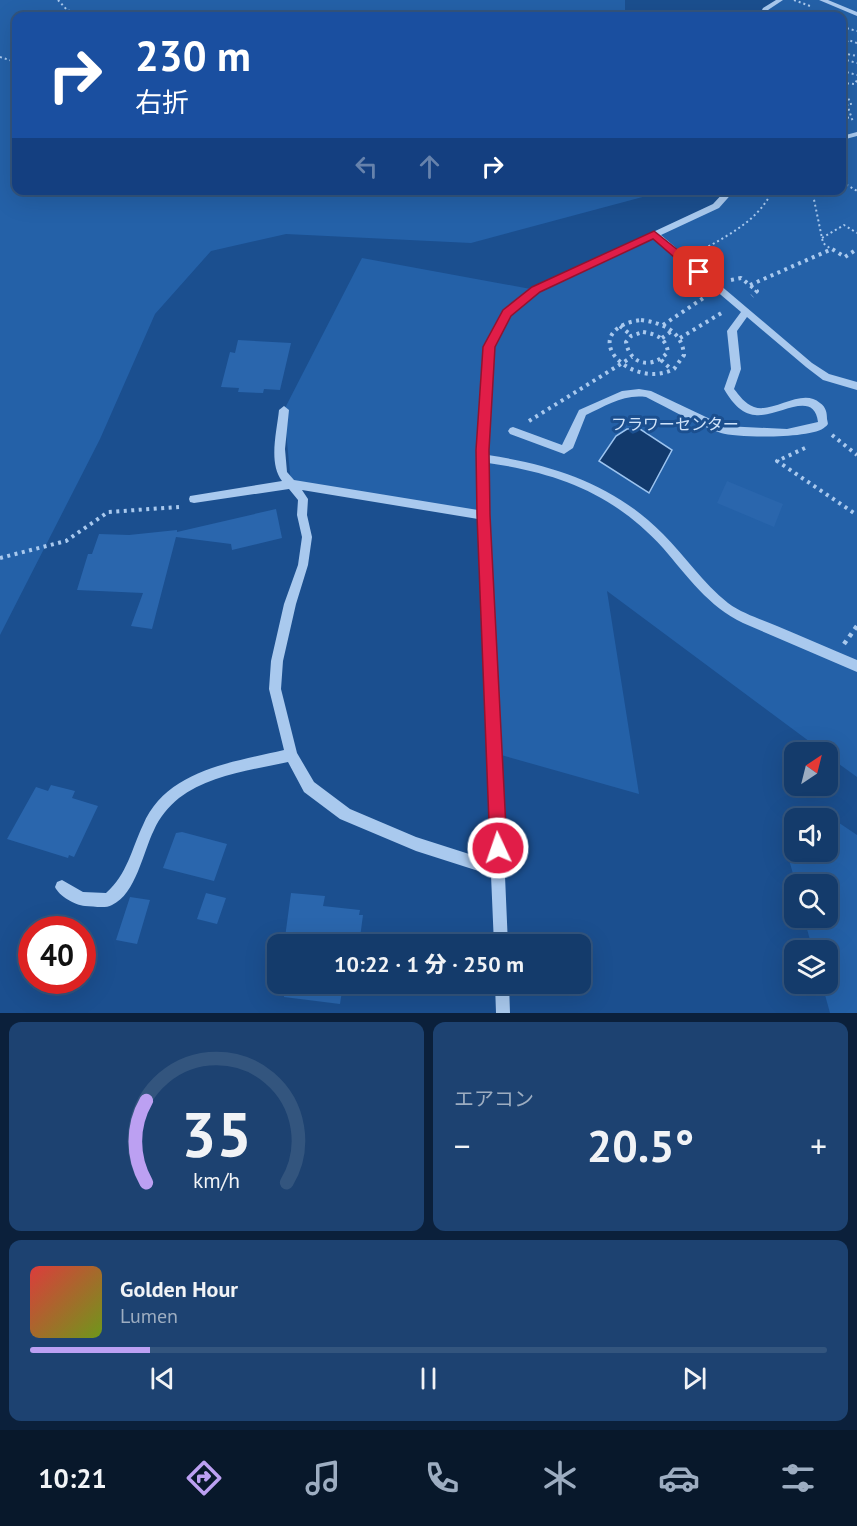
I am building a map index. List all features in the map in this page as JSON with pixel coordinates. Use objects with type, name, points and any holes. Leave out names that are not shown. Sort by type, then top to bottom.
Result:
[{"type":"street","points":[[764,12],[780,0]]},
{"type":"street","points":[[822,0],[857,14]]},
{"type":"street","points":[[501,934],[500,871],[483,515],[483,458],[489,347],[507,313],[536,290],[716,206],[726,195]]},
{"type":"street","points":[[654,234],[826,377],[857,386]]},
{"type":"street","points":[[513,431],[564,450],[569,445],[582,413],[625,393],[639,392],[648,394],[724,430],[787,433],[823,424],[823,416],[818,407],[809,402],[759,413],[751,411],[729,389],[735,369],[732,331],[746,312]]},
{"type":"street","points":[[284,410],[280,449],[282,472],[303,499],[302,515],[307,537],[303,565],[290,604],[277,661],[275,689],[291,755],[309,787],[345,814],[416,844],[500,871]]},
{"type":"street","points":[[483,458],[518,462],[567,475],[623,504],[725,607],[746,619],[857,666]]},
{"type":"street","points":[[194,499],[291,484],[483,515]]},
{"type":"street","points":[[62,887],[81,899],[109,900],[123,887],[151,820],[173,792],[195,781],[236,768],[291,755]]},
{"type":"street","points":[[502,994],[503,1013]]},
{"type":"path","points":[[58,0],[67,10],[73,12]]},
{"type":"path","points":[[846,117],[851,118]]},
{"type":"path","points":[[686,261],[751,220],[760,212],[770,195]]},
{"type":"path","points":[[813,195],[823,243],[845,257],[857,249]]},
{"type":"path","points":[[822,238],[844,225],[857,232]]},
{"type":"path","points":[[750,285],[832,249]]},
{"type":"path","points":[[663,325],[719,289]]},
{"type":"path","points":[[680,338],[736,304]]},
{"type":"path","points":[[641,320],[663,325],[680,338],[684,355],[679,365],[672,370],[661,374],[645,375],[620,364],[613,356],[609,345],[612,334],[620,326],[641,320]]},
{"type":"path","points":[[620,326],[631,336]]},
{"type":"path","points":[[662,338],[672,331]]},
{"type":"path","points":[[647,332],[662,338],[668,348],[667,355],[661,360],[646,362],[632,357],[625,346],[631,336],[647,332]]},
{"type":"path","points":[[513,431],[632,357]]},
{"type":"path","points":[[661,360],[672,370]]},
{"type":"path","points":[[837,426],[830,436],[857,455]]},
{"type":"path","points":[[813,446],[777,461],[857,515]]},
{"type":"path","points":[[0,558],[66,541],[108,512],[174,509],[194,499]]},
{"type":"green space","points":[[0,0],[625,0],[625,12],[12,12],[12,195],[650,195],[471,243],[286,234],[211,251],[155,314],[100,439],[0,635]]},
{"type":"green space","name":"フラワーセンター","points":[[780,0],[857,0],[857,777],[838,763],[838,742],[810,742],[607,591],[639,794],[494,753],[483,515],[291,484],[284,410],[362,258],[536,290],[716,207],[727,195],[846,195],[846,12],[764,12]]},
{"type":"green space","points":[[838,822],[857,835],[857,1013],[830,1013],[825,994],[838,994],[838,940],[810,940],[807,928],[838,928],[838,874],[793,874],[790,863],[838,862]]},
{"type":"shaded area","points":[[627,429],[640,429],[672,450],[649,493],[599,461],[616,436]]},
{"type":"building","points":[[238,340],[291,343],[280,390],[264,389],[263,393],[238,392],[239,388],[221,387],[230,352],[235,353]]},
{"type":"building","points":[[727,481],[783,504],[774,527],[717,503]]},
{"type":"building","points":[[276,509],[282,538],[232,550],[231,544],[176,537],[152,629],[131,626],[143,593],[77,590],[88,554],[92,554],[99,534],[129,535],[177,530],[177,532]]},
{"type":"building","points":[[51,785],[75,791],[72,798],[98,806],[74,857],[69,855],[68,858],[7,839],[36,787],[48,791]]},
{"type":"building","points":[[182,832],[227,844],[214,881],[163,868],[176,833]]},
{"type":"building","points":[[206,893],[226,898],[217,924],[197,919]]},
{"type":"building","points":[[291,893],[325,896],[323,906],[360,910],[359,915],[363,915],[360,934],[285,934]]},
{"type":"building","points":[[130,897],[150,900],[137,944],[116,940]]},
{"type":"building","points":[[284,994],[342,994],[340,1004],[284,997]]},
{"type":"route","points":[[498,848],[483,515],[483,450],[489,347],[507,313],[536,290],[654,234],[699,272]]}]
